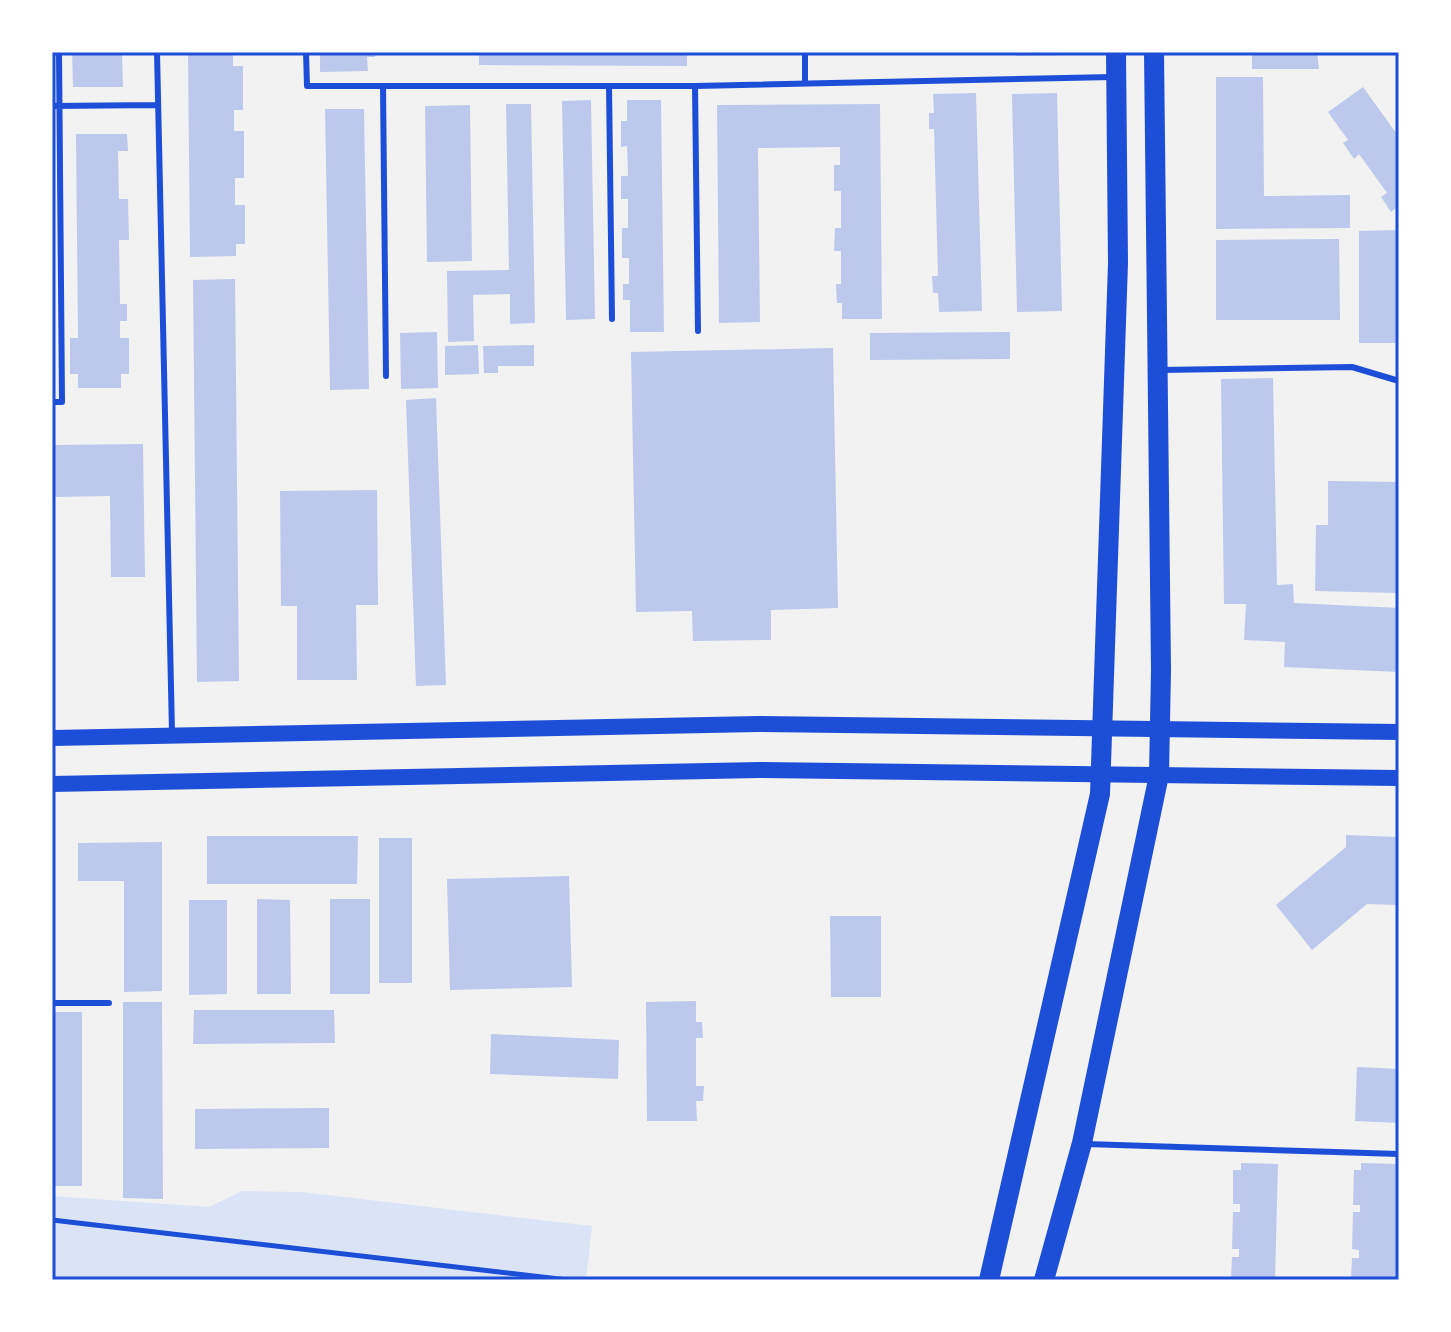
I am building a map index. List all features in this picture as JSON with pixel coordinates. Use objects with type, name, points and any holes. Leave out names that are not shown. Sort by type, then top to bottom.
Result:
[{"type":"main road","points":[[989,1280],[1101,777],[1118,263],[1116,52]]},
{"type":"main road","points":[[1044,1280],[1082,1143],[1159,775],[1154,52]]},
{"type":"main road","points":[[52,738],[758,724],[1399,732]]},
{"type":"main road","points":[[52,784],[759,770],[1101,777],[1399,778]]},
{"type":"lane","points":[[52,402],[62,402],[56,106],[59,52]]},
{"type":"lane","points":[[157,52],[172,736]]},
{"type":"lane","points":[[306,52],[307,86],[695,86],[1117,76]]},
{"type":"lane","points":[[805,52],[805,83]]},
{"type":"lane","points":[[383,86],[386,376]]},
{"type":"lane","points":[[609,86],[612,319]]},
{"type":"lane","points":[[695,86],[698,331]]},
{"type":"lane","points":[[56,106],[158,105]]},
{"type":"lane","points":[[1157,370],[1352,367],[1399,381]]},
{"type":"lane","points":[[52,1003],[109,1003]]},
{"type":"lane","points":[[1082,1143],[1399,1154]]},
{"type":"path","points":[[52,1220],[568,1280]]},
{"type":"shaded area","points":[[242,1191],[302,1192],[592,1226],[586,1280],[52,1280],[52,1196],[209,1207]]},
{"type":"building","points":[[72,52],[122,52],[123,87],[73,87]]},
{"type":"building","points":[[188,52],[233,52],[233,66],[243,66],[243,110],[234,110],[234,131],[244,131],[244,178],[235,178],[235,205],[245,205],[245,244],[236,244],[236,256],[190,257]]},
{"type":"building","points":[[320,52],[375,52],[375,57],[367,57],[368,71],[320,72]]},
{"type":"building","points":[[479,52],[687,52],[687,66],[479,65]]},
{"type":"building","points":[[1016,52],[1070,52],[1070,55],[1016,56]]},
{"type":"building","points":[[1252,52],[1317,52],[1319,69],[1252,69]]},
{"type":"building","points":[[1216,77],[1263,77],[1264,196],[1350,195],[1350,228],[1216,229]]},
{"type":"building","points":[[1363,87],[1399,137],[1399,210],[1397,207],[1391,212],[1381,197],[1387,193],[1359,154],[1354,159],[1343,143],[1348,140],[1328,112]]},
{"type":"building","points":[[976,93],[982,311],[939,312],[938,293],[933,293],[932,276],[938,276],[934,129],[929,129],[929,113],[934,113],[933,94]]},
{"type":"building","points":[[1057,93],[1062,311],[1017,312],[1012,94]]},
{"type":"building","points":[[591,100],[595,319],[566,320],[562,101]]},
{"type":"building","points":[[627,100],[661,100],[664,332],[630,332],[630,300],[623,300],[623,284],[629,284],[629,258],[622,258],[622,228],[628,228],[628,199],[621,199],[621,176],[628,176],[627,146],[621,147],[621,121],[627,121]]},
{"type":"building","points":[[506,104],[531,104],[535,323],[510,324],[510,294],[473,295],[474,341],[448,342],[447,271],[509,270]]},
{"type":"building","points":[[880,104],[882,319],[842,319],[842,303],[837,303],[836,284],[841,284],[841,251],[834,251],[835,228],[841,228],[841,191],[834,191],[834,165],[840,165],[840,147],[758,148],[760,322],[719,323],[717,105]]},
{"type":"building","points":[[470,105],[472,261],[427,262],[425,106]]},
{"type":"building","points":[[325,109],[364,109],[369,389],[330,390]]},
{"type":"building","points":[[76,134],[127,134],[128,151],[118,151],[119,199],[128,199],[129,240],[119,240],[120,304],[127,304],[127,321],[120,321],[120,338],[129,338],[129,374],[121,374],[121,388],[78,388],[78,374],[70,374],[70,338],[78,338]]},
{"type":"building","points":[[1399,230],[1399,343],[1359,343],[1359,231]]},
{"type":"building","points":[[1339,239],[1340,320],[1216,320],[1216,240]]},
{"type":"building","points":[[235,279],[239,681],[197,682],[193,280]]},
{"type":"building","points":[[437,332],[438,388],[401,389],[400,333]]},
{"type":"building","points":[[1010,332],[1010,359],[870,360],[870,333]]},
{"type":"building","points":[[478,345],[479,374],[445,375],[445,346]]},
{"type":"building","points":[[534,345],[534,366],[498,366],[498,373],[484,373],[483,346]]},
{"type":"building","points":[[833,348],[838,608],[771,610],[771,640],[693,641],[692,611],[636,612],[631,352]]},
{"type":"building","points":[[1273,378],[1277,585],[1293,584],[1294,603],[1399,608],[1399,672],[1284,667],[1285,642],[1244,640],[1246,604],[1224,604],[1221,379]]},
{"type":"building","points":[[436,398],[446,685],[416,686],[406,400]]},
{"type":"building","points":[[143,444],[145,577],[111,577],[110,496],[52,497],[52,445]]},
{"type":"building","points":[[1328,481],[1399,482],[1399,593],[1315,591],[1316,525],[1328,525]]},
{"type":"building","points":[[377,490],[378,605],[356,605],[357,680],[297,680],[297,606],[281,606],[280,491]]},
{"type":"building","points":[[1346,835],[1399,837],[1399,905],[1367,904],[1312,950],[1276,905],[1346,847]]},
{"type":"building","points":[[207,836],[358,836],[357,884],[207,884]]},
{"type":"building","points":[[379,838],[412,838],[412,983],[379,983]]},
{"type":"building","points":[[162,842],[162,991],[124,992],[124,881],[78,881],[78,843]]},
{"type":"building","points":[[569,876],[572,987],[450,990],[447,879]]},
{"type":"building","points":[[257,899],[290,900],[291,994],[257,994]]},
{"type":"building","points":[[330,899],[370,899],[370,994],[330,994]]},
{"type":"building","points":[[189,900],[227,900],[227,994],[189,995]]},
{"type":"building","points":[[830,916],[881,916],[881,997],[831,997]]},
{"type":"building","points":[[696,1001],[696,1022],[702,1022],[703,1038],[696,1038],[696,1086],[704,1086],[703,1101],[696,1101],[697,1121],[647,1121],[646,1002]]},
{"type":"building","points":[[123,1002],[162,1002],[163,1199],[123,1198]]},
{"type":"building","points":[[194,1010],[334,1010],[335,1043],[193,1044]]},
{"type":"building","points":[[52,1012],[82,1012],[82,1186],[52,1186]]},
{"type":"building","points":[[491,1034],[619,1040],[618,1079],[490,1074]]},
{"type":"building","points":[[1357,1067],[1399,1069],[1399,1123],[1355,1121]]},
{"type":"building","points":[[329,1108],[329,1148],[195,1149],[195,1109]]},
{"type":"building","points":[[1241,1163],[1278,1164],[1275,1280],[1231,1280],[1232,1257],[1239,1257],[1239,1249],[1232,1249],[1233,1212],[1240,1212],[1240,1204],[1233,1204],[1233,1170],[1241,1170]]},
{"type":"building","points":[[1361,1163],[1398,1164],[1396,1280],[1351,1280],[1352,1258],[1359,1258],[1359,1250],[1352,1249],[1353,1212],[1360,1212],[1360,1205],[1353,1205],[1354,1170],[1361,1170]]}]
